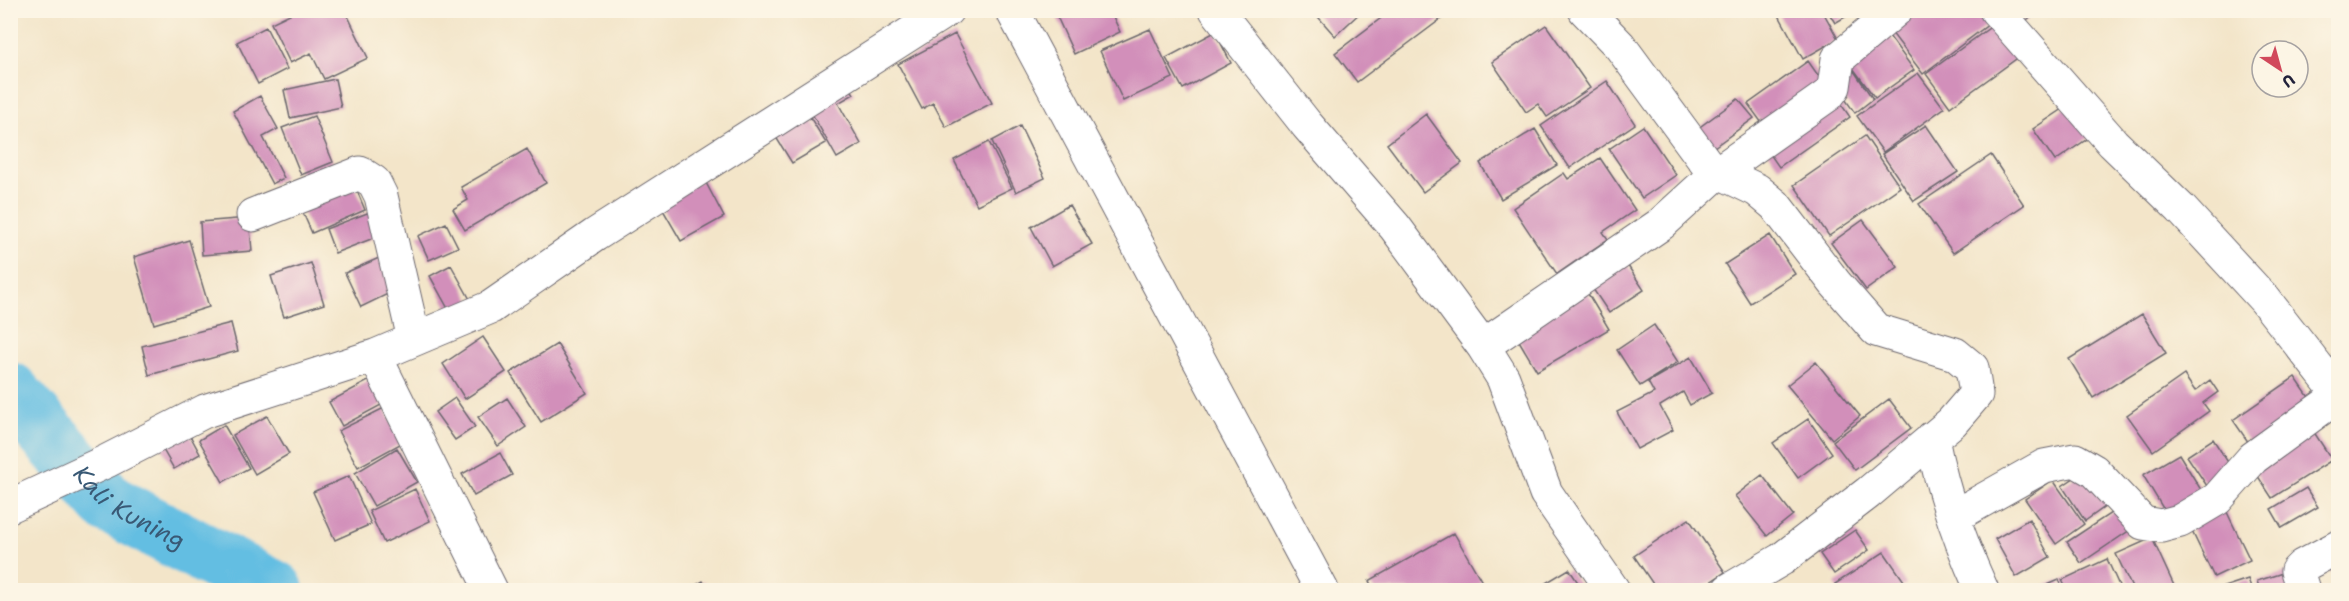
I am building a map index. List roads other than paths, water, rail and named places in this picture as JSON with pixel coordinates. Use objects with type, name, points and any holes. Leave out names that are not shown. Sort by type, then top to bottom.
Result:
[{"type":"street","points":[[10,506],[107,461],[205,411],[375,356],[491,307],[595,235],[947,10]]},
{"type":"street","points":[[1012,10],[1322,591]]},
{"type":"street","points":[[1216,10],[1307,125],[1395,227],[1483,346],[1503,378],[1546,493],[1613,591]]},
{"type":"street","points":[[1585,10],[1620,46],[1709,167],[1717,173],[1757,190],[1775,205],[1835,283],[1876,330],[1955,354],[1972,368],[1976,394],[1952,422],[1868,494],[1782,559],[1729,591]]},
{"type":"street","points":[[1483,346],[1661,224],[1717,173],[1828,94],[1834,87],[1838,59],[1896,10]]},
{"type":"street","points":[[1953,517],[2044,466],[2074,460],[2094,471],[2143,523],[2161,526],[2180,521],[2217,499],[2253,458],[2338,395],[2265,300],[2181,209],[2113,143],[1996,10]]},
{"type":"street","points":[[253,215],[360,173],[374,182],[381,196],[414,339]]},
{"type":"street","points":[[375,356],[491,591]]},
{"type":"street","points":[[1932,438],[1939,477],[1967,558],[1982,591]]},
{"type":"street","points":[[2302,591],[2297,571],[2338,547]]},
{"type":"waterway","name":"Kali Kuning","points":[[10,392],[109,504],[274,590]]}]
